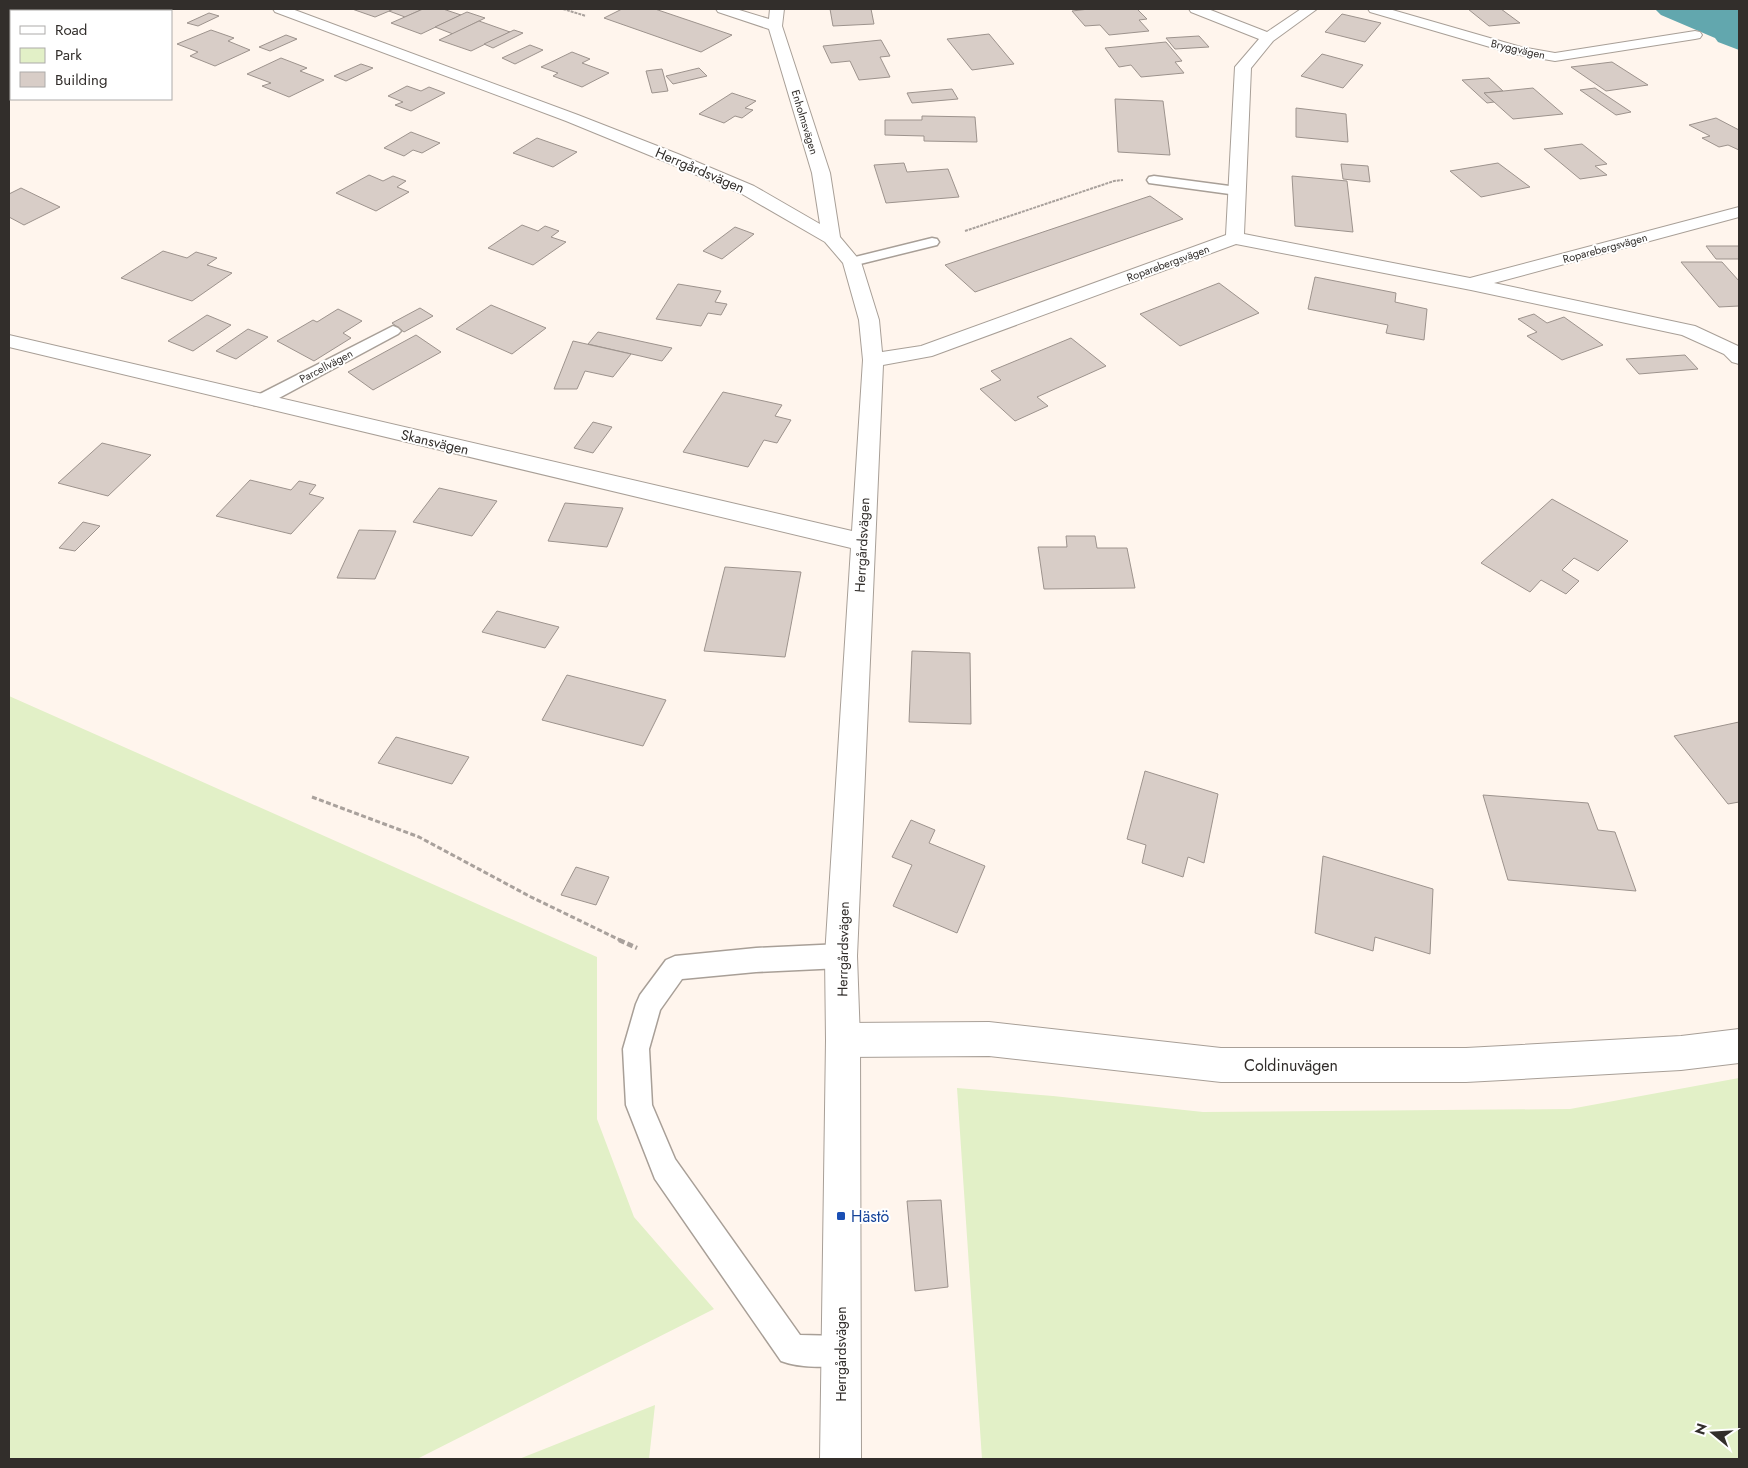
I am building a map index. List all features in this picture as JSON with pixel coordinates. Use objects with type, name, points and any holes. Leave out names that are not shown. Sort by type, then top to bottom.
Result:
[{"type":"street","name":"Herrgårdsvägen","points":[[280,9],[572,118],[748,190],[831,238],[852,262],[869,320],[872,360],[841,956],[842,1351],[840,1459]]},
{"type":"street","points":[[724,9],[775,26]]},
{"type":"street","name":"Enholmsvägen","points":[[777,9],[775,26],[821,173],[831,238]]},
{"type":"street","points":[[1196,9],[1268,38]]},
{"type":"street","points":[[1235,238],[1243,67],[1268,38],[1310,9]]},
{"type":"street","name":"Bryggvägen","points":[[1375,9],[1519,51],[1556,57],[1694,35]]},
{"type":"street","name":"Roparebergsvägen","points":[[1471,284],[1738,212]]},
{"type":"street","name":"Roparebergsvägen","points":[[872,360],[925,352],[1235,238],[1471,284],[1688,330],[1735,354]]},
{"type":"street","name":"Skansvägen","points":[[9,341],[862,542]]},
{"type":"street","name":"Coldinuvägen","points":[[842,1040],[990,1039],[1231,1065],[1466,1066],[1681,1053],[1739,1046]]},
{"type":"lane","points":[[1154,180],[1237,192]]},
{"type":"lane","points":[[852,262],[932,242]]},
{"type":"lane","name":"Parcellvägen","points":[[260,401],[393,331]]},
{"type":"lane","points":[[841,956],[756,960],[676,968],[648,1004],[636,1049],[639,1105],[665,1169],[792,1350],[842,1351]]},
{"type":"path","points":[[563,9],[586,16]]},
{"type":"path","points":[[932,242],[1114,180],[1154,180]]},
{"type":"path","points":[[312,797],[418,836],[531,897],[579,918],[676,968]]},
{"type":"green space","points":[[9,696],[597,957],[597,1119],[634,1217],[714,1309],[417,1459],[9,1459]]},
{"type":"green space","points":[[1739,1078],[1739,1459],[982,1459],[957,1088],[1203,1112],[1570,1109]]},
{"type":"green space","points":[[655,1405],[649,1459],[519,1459]]},
{"type":"water","points":[[1655,9],[1739,9],[1739,50],[1661,15]]},
{"type":"building","points":[[352,9],[394,9],[375,17]]},
{"type":"building","points":[[394,9],[423,9],[405,17],[389,11]]},
{"type":"building","points":[[423,9],[443,9],[461,15],[421,34],[391,23]]},
{"type":"building","points":[[622,9],[655,9],[732,35],[701,52],[604,18]]},
{"type":"building","points":[[830,9],[871,9],[874,24],[833,26]]},
{"type":"building","points":[[1137,9],[1147,19],[1139,20],[1149,31],[1109,35],[1100,25],[1085,26],[1072,11]]},
{"type":"building","points":[[1468,9],[1501,9],[1520,23],[1489,26]]},
{"type":"building","points":[[467,12],[485,18],[453,34],[435,27]]},
{"type":"building","points":[[209,13],[219,16],[198,26],[187,23]]},
{"type":"building","points":[[1342,14],[1381,23],[1365,42],[1325,32]]},
{"type":"building","points":[[479,21],[510,32],[471,51],[439,40]]},
{"type":"building","points":[[211,30],[234,38],[228,41],[250,50],[215,66],[190,56],[198,52],[177,44]]},
{"type":"building","points":[[514,30],[523,33],[493,48],[484,44]]},
{"type":"building","points":[[989,34],[1014,64],[972,70],[947,39]]},
{"type":"building","points":[[286,35],[297,39],[270,51],[259,47]]},
{"type":"building","points":[[1199,36],[1209,47],[1175,49],[1166,38]]},
{"type":"building","points":[[881,40],[890,56],[880,57],[890,77],[859,80],[850,61],[831,63],[823,46]]},
{"type":"building","points":[[1166,42],[1182,61],[1175,62],[1184,73],[1141,77],[1131,65],[1119,67],[1105,48]]},
{"type":"building","points":[[530,45],[543,50],[515,64],[502,58]]},
{"type":"building","points":[[572,52],[590,59],[582,63],[609,73],[582,87],[553,76],[558,73],[541,67]]},
{"type":"building","points":[[1322,54],[1363,65],[1343,88],[1301,76]]},
{"type":"building","points":[[281,58],[307,68],[300,71],[324,80],[289,97],[262,86],[271,83],[247,74]]},
{"type":"building","points":[[1612,62],[1648,85],[1606,91],[1571,67]]},
{"type":"building","points":[[361,64],[373,68],[346,81],[334,76]]},
{"type":"building","points":[[699,68],[707,76],[673,84],[666,76]]},
{"type":"building","points":[[662,69],[668,91],[652,93],[646,71]]},
{"type":"building","points":[[1489,78],[1503,91],[1484,93],[1494,102],[1487,103],[1462,80]]},
{"type":"building","points":[[407,86],[421,91],[429,87],[445,93],[411,111],[395,105],[403,102],[388,96]]},
{"type":"building","points":[[1533,88],[1563,114],[1513,119],[1484,93]]},
{"type":"building","points":[[1595,88],[1631,112],[1616,115],[1580,90]]},
{"type":"building","points":[[952,89],[958,99],[912,103],[907,93]]},
{"type":"building","points":[[732,93],[756,101],[745,108],[753,110],[742,118],[735,116],[724,123],[699,114]]},
{"type":"building","points":[[1115,99],[1163,101],[1170,155],[1118,152]]},
{"type":"building","points":[[1296,108],[1346,114],[1348,142],[1296,137]]},
{"type":"building","points":[[922,116],[975,117],[977,142],[924,141],[924,136],[885,135],[885,120],[922,120]]},
{"type":"building","points":[[1716,118],[1739,130],[1739,150],[1728,145],[1719,147],[1702,138],[1710,136],[1689,125]]},
{"type":"building","points":[[411,132],[440,143],[422,153],[413,150],[404,156],[384,148]]},
{"type":"building","points":[[537,138],[577,152],[553,167],[513,153]]},
{"type":"building","points":[[1582,144],[1607,164],[1595,166],[1607,175],[1580,179],[1544,149]]},
{"type":"building","points":[[904,163],[907,172],[948,169],[959,197],[886,203],[874,165]]},
{"type":"building","points":[[1498,163],[1530,187],[1481,197],[1450,171]]},
{"type":"building","points":[[1341,164],[1368,166],[1370,182],[1343,179]]},
{"type":"building","points":[[369,175],[383,181],[393,176],[406,181],[397,187],[409,192],[376,211],[336,193]]},
{"type":"building","points":[[1292,176],[1347,181],[1353,232],[1295,226]]},
{"type":"building","points":[[21,188],[60,207],[24,225],[9,217],[9,194]]},
{"type":"building","points":[[1150,196],[1183,219],[975,292],[945,265]]},
{"type":"building","points":[[522,225],[538,231],[545,226],[559,231],[551,237],[566,242],[533,265],[488,248]]},
{"type":"building","points":[[735,227],[754,234],[722,259],[703,251]]},
{"type":"building","points":[[1706,246],[1739,246],[1739,259],[1716,259]]},
{"type":"building","points":[[163,251],[187,258],[196,252],[217,258],[207,265],[232,273],[192,301],[121,278]]},
{"type":"building","points":[[1681,262],[1722,262],[1739,281],[1739,306],[1719,307]]},
{"type":"building","points":[[1315,277],[1396,293],[1395,302],[1427,309],[1424,340],[1386,333],[1388,325],[1308,309]]},
{"type":"building","points":[[1219,283],[1259,313],[1180,346],[1140,314]]},
{"type":"building","points":[[678,284],[721,291],[715,302],[727,304],[721,315],[708,313],[701,326],[656,319]]},
{"type":"building","points":[[491,305],[546,328],[512,354],[456,329]]},
{"type":"building","points":[[420,308],[433,316],[404,332],[392,323]]},
{"type":"building","points":[[338,309],[362,321],[343,333],[351,338],[314,361],[277,341],[313,320],[317,322]]},
{"type":"building","points":[[1534,314],[1547,323],[1564,317],[1603,345],[1562,360],[1527,336],[1537,332],[1518,319]]},
{"type":"building","points":[[207,315],[231,325],[193,351],[168,341]]},
{"type":"building","points":[[248,329],[268,337],[236,359],[216,351]]},
{"type":"building","points":[[598,332],[672,348],[662,361],[588,344]]},
{"type":"building","points":[[416,335],[441,352],[373,390],[348,372]]},
{"type":"building","points":[[1071,338],[1106,366],[1037,397],[1048,406],[1015,421],[980,389],[1001,380],[991,371]]},
{"type":"building","points":[[573,341],[631,354],[613,377],[585,371],[577,389],[554,389]]},
{"type":"building","points":[[1685,355],[1698,369],[1639,374],[1626,359]]},
{"type":"building","points":[[723,392],[782,405],[775,416],[791,420],[777,443],[764,440],[748,467],[683,452]]},
{"type":"building","points":[[593,422],[612,427],[593,453],[574,448]]},
{"type":"building","points":[[102,443],[151,455],[108,496],[58,483]]},
{"type":"building","points":[[250,480],[291,490],[299,481],[316,485],[309,494],[324,498],[291,534],[216,516]]},
{"type":"building","points":[[439,488],[497,501],[472,536],[413,522]]},
{"type":"building","points":[[1552,499],[1628,541],[1598,571],[1574,558],[1562,570],[1579,581],[1566,594],[1541,580],[1530,592],[1481,563]]},
{"type":"building","points":[[565,503],[623,508],[607,547],[548,541]]},
{"type":"building","points":[[83,522],[100,526],[75,551],[59,548]]},
{"type":"building","points":[[359,530],[396,531],[375,579],[337,578]]},
{"type":"building","points":[[1066,536],[1095,536],[1097,548],[1127,548],[1135,588],[1044,589],[1038,547],[1067,547]]},
{"type":"building","points":[[725,567],[801,572],[785,657],[704,651]]},
{"type":"building","points":[[497,611],[559,627],[545,648],[482,632]]},
{"type":"building","points":[[912,651],[970,653],[971,724],[909,722]]},
{"type":"building","points":[[567,675],[666,700],[643,746],[542,720]]},
{"type":"building","points":[[1739,722],[1739,802],[1728,804],[1674,736]]},
{"type":"building","points":[[396,737],[469,757],[452,784],[378,763]]},
{"type":"building","points":[[1145,771],[1218,794],[1204,863],[1188,857],[1183,877],[1142,863],[1146,845],[1127,839]]},
{"type":"building","points":[[1483,795],[1588,803],[1598,830],[1615,832],[1636,891],[1508,880]]},
{"type":"building","points":[[911,820],[935,830],[929,843],[985,866],[957,933],[893,906],[912,865],[892,857]]},
{"type":"building","points":[[1323,856],[1433,889],[1430,954],[1375,937],[1373,951],[1315,933]]},
{"type":"building","points":[[576,867],[609,877],[596,905],[561,895]]},
{"type":"building","points":[[941,1200],[948,1287],[915,1291],[907,1201]]},
{"type":"place","name":"Hästö","points":[[841,1216]]}]
